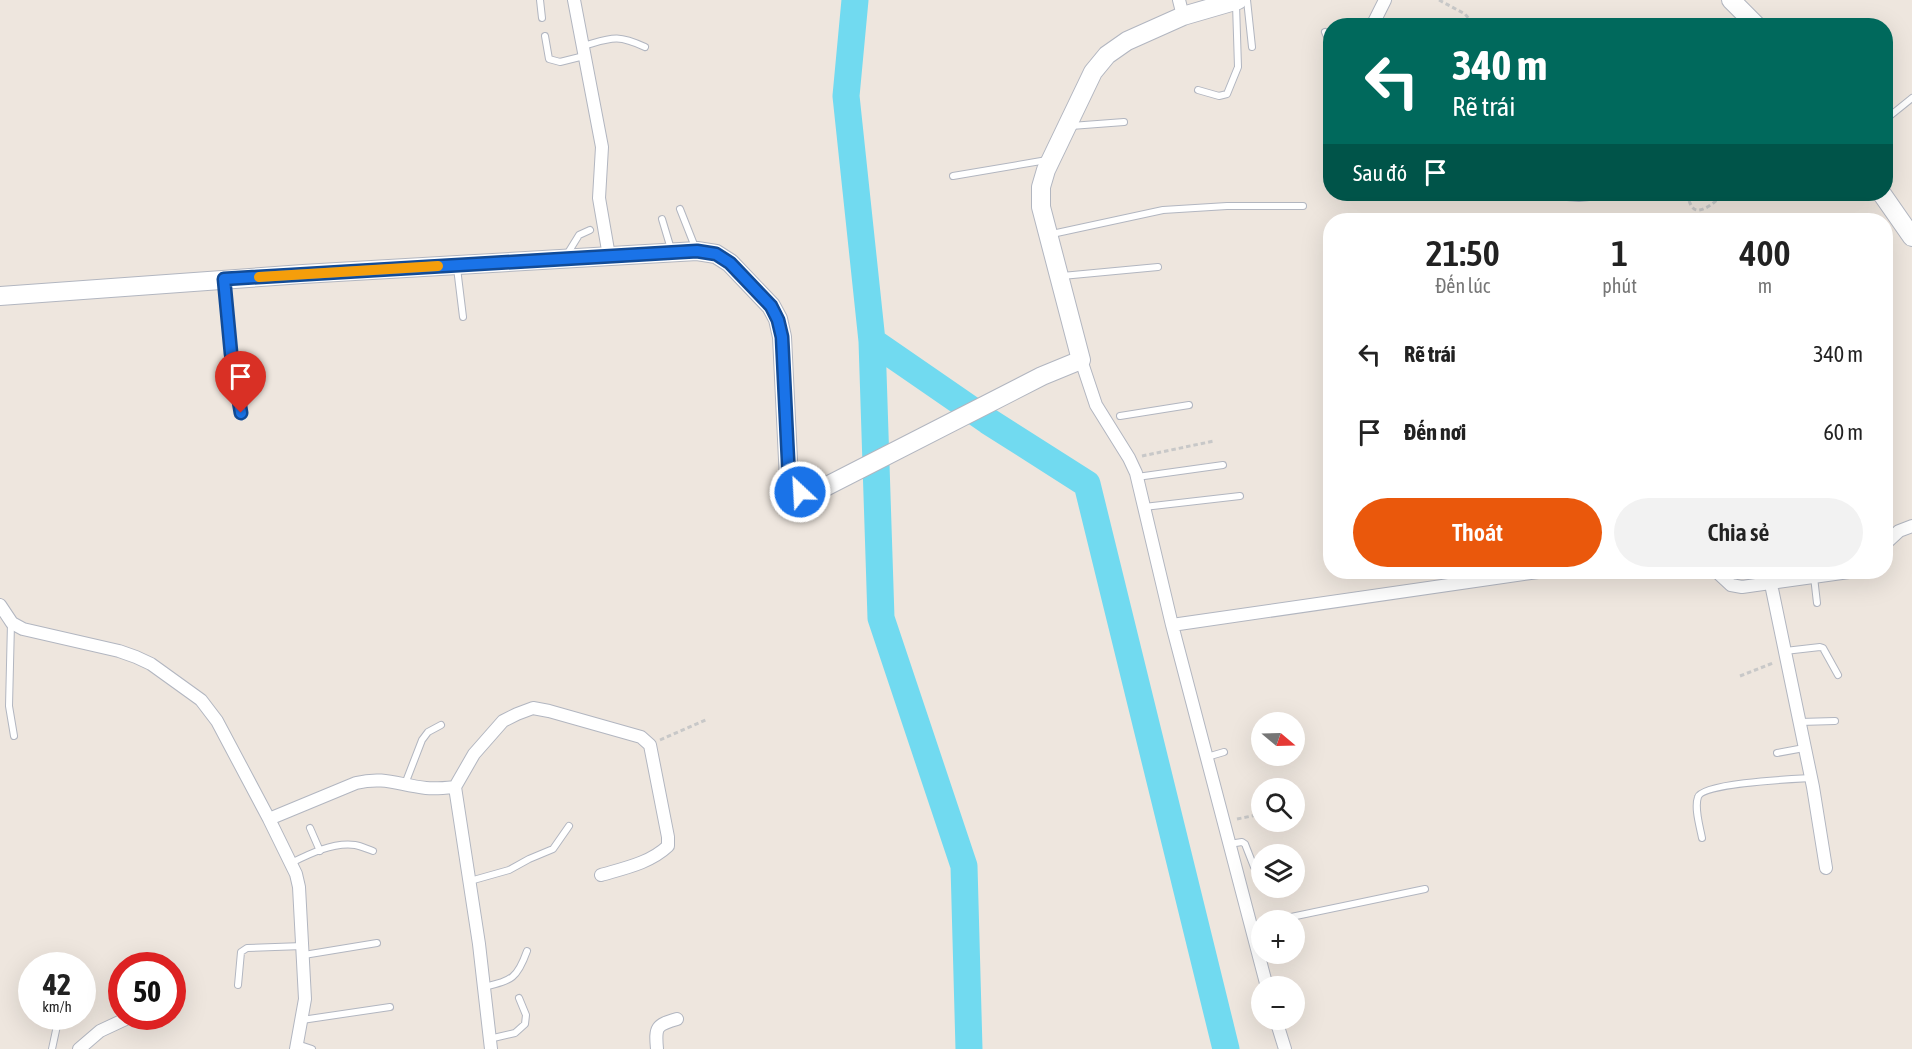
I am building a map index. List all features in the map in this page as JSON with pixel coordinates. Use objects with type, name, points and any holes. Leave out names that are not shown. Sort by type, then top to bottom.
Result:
[{"type":"main road","points":[[1731,0],[1749,18]]},
{"type":"main road","points":[[0,296],[224,279],[672,252],[697,251],[716,254],[730,263],[771,306],[778,320],[782,337],[789,480],[793,488],[808,493],[825,487],[1042,376],[1081,360],[1041,207],[1041,187],[1051,159],[1093,72],[1107,55],[1181,8],[1229,1]]},
{"type":"main road","points":[[1887,201],[1912,237]]},
{"type":"street","points":[[574,0],[602,147],[599,198],[609,256]]},
{"type":"street","points":[[1376,18],[1385,0]]},
{"type":"street","points":[[1081,360],[1096,405],[1129,458],[1137,477],[1228,844],[1251,910]]},
{"type":"street","points":[[1893,537],[1899,531],[1912,526]]},
{"type":"street","points":[[1172,625],[1490,579]]},
{"type":"street","points":[[1725,579],[1731,585],[1742,586],[1802,579]]},
{"type":"street","points":[[1768,584],[1800,722],[1826,868]]},
{"type":"street","points":[[0,605],[12,623],[23,629],[119,651],[151,664],[201,700],[217,721],[291,863],[299,886],[306,989],[303,1020],[296,1046]]},
{"type":"street","points":[[490,1044],[455,787],[474,754],[503,722],[533,708],[641,737],[650,745],[668,846],[659,854],[640,863],[601,875]]},
{"type":"street","points":[[269,819],[356,783],[370,780],[386,779],[429,789],[455,787]]},
{"type":"street","points":[[657,1049],[657,1028],[660,1024],[677,1019]]},
{"type":"street","points":[[79,1049],[108,1028]]},
{"type":"street","points":[[1279,1030],[1285,1049]]},
{"type":"lane","points":[[540,0],[542,18]]},
{"type":"lane","points":[[1247,0],[1251,47]]},
{"type":"lane","points":[[1198,90],[1219,96],[1227,94],[1238,67],[1229,1]]},
{"type":"lane","points":[[545,36],[549,59],[560,63],[584,51],[620,38],[626,38],[645,47]]},
{"type":"lane","points":[[1893,113],[1912,98]]},
{"type":"lane","points":[[1067,126],[1124,122]]},
{"type":"lane","points":[[953,176],[1051,159]]},
{"type":"lane","points":[[1048,234],[1163,210],[1227,206],[1303,206]]},
{"type":"lane","points":[[680,208],[697,251]]},
{"type":"lane","points":[[662,219],[672,252]]},
{"type":"lane","points":[[564,259],[579,235],[590,230]]},
{"type":"lane","points":[[457,265],[463,317]]},
{"type":"lane","points":[[1059,276],[1158,267]]},
{"type":"lane","points":[[224,279],[231,353],[241,413]]},
{"type":"lane","points":[[1120,416],[1189,405]]},
{"type":"lane","points":[[1137,477],[1223,465]]},
{"type":"lane","points":[[1144,507],[1240,495]]},
{"type":"lane","points":[[1766,579],[1768,584]]},
{"type":"lane","points":[[1815,579],[1817,603]]},
{"type":"lane","points":[[12,623],[9,706],[14,736]]},
{"type":"lane","points":[[1785,655],[1823,648],[1838,675]]},
{"type":"lane","points":[[1800,722],[1835,720]]},
{"type":"lane","points":[[405,784],[422,740],[428,732],[441,724]]},
{"type":"lane","points":[[1777,753],[1805,748]]},
{"type":"lane","points":[[1206,758],[1224,752]]},
{"type":"lane","points":[[1702,838],[1697,807],[1698,796],[1701,793],[1714,788],[1811,778]]},
{"type":"lane","points":[[469,881],[509,870],[552,849],[560,842],[569,826]]},
{"type":"lane","points":[[310,828],[320,850]]},
{"type":"lane","points":[[1228,844],[1242,842],[1245,844],[1251,859]]},
{"type":"lane","points":[[291,863],[311,852],[344,845],[356,845],[373,851]]},
{"type":"lane","points":[[1305,914],[1425,889]]},
{"type":"lane","points":[[238,985],[240,952],[247,948],[304,950],[377,943]]},
{"type":"lane","points":[[484,987],[515,977],[527,951]]},
{"type":"lane","points":[[490,1044],[515,1033],[525,1024],[526,1015],[519,998]]},
{"type":"lane","points":[[303,1020],[390,1006]]},
{"type":"lane","points":[[52,1049],[56,1030]]},
{"type":"lane","points":[[296,1046],[312,1049]]},
{"type":"path","points":[[1439,0],[1470,18]]},
{"type":"path","points":[[1690,201],[1693,208],[1701,210],[1714,201]]},
{"type":"path","points":[[1129,458],[1214,441]]},
{"type":"path","points":[[1740,676],[1785,655]]},
{"type":"path","points":[[650,745],[708,719]]},
{"type":"path","points":[[1237,819],[1251,816]]},
{"type":"waterway","points":[[855,0],[846,96],[872,341],[988,421],[1087,484],[1226,1049]]},
{"type":"waterway","points":[[872,341],[881,618],[964,866],[969,1049]]},
{"type":"slow traffic","points":[[259,277],[438,266]]},
{"type":"route","points":[[241,413],[231,353],[224,279],[697,251],[716,254],[730,263],[771,306],[778,320],[782,337],[789,480],[793,488],[800,492]]}]
